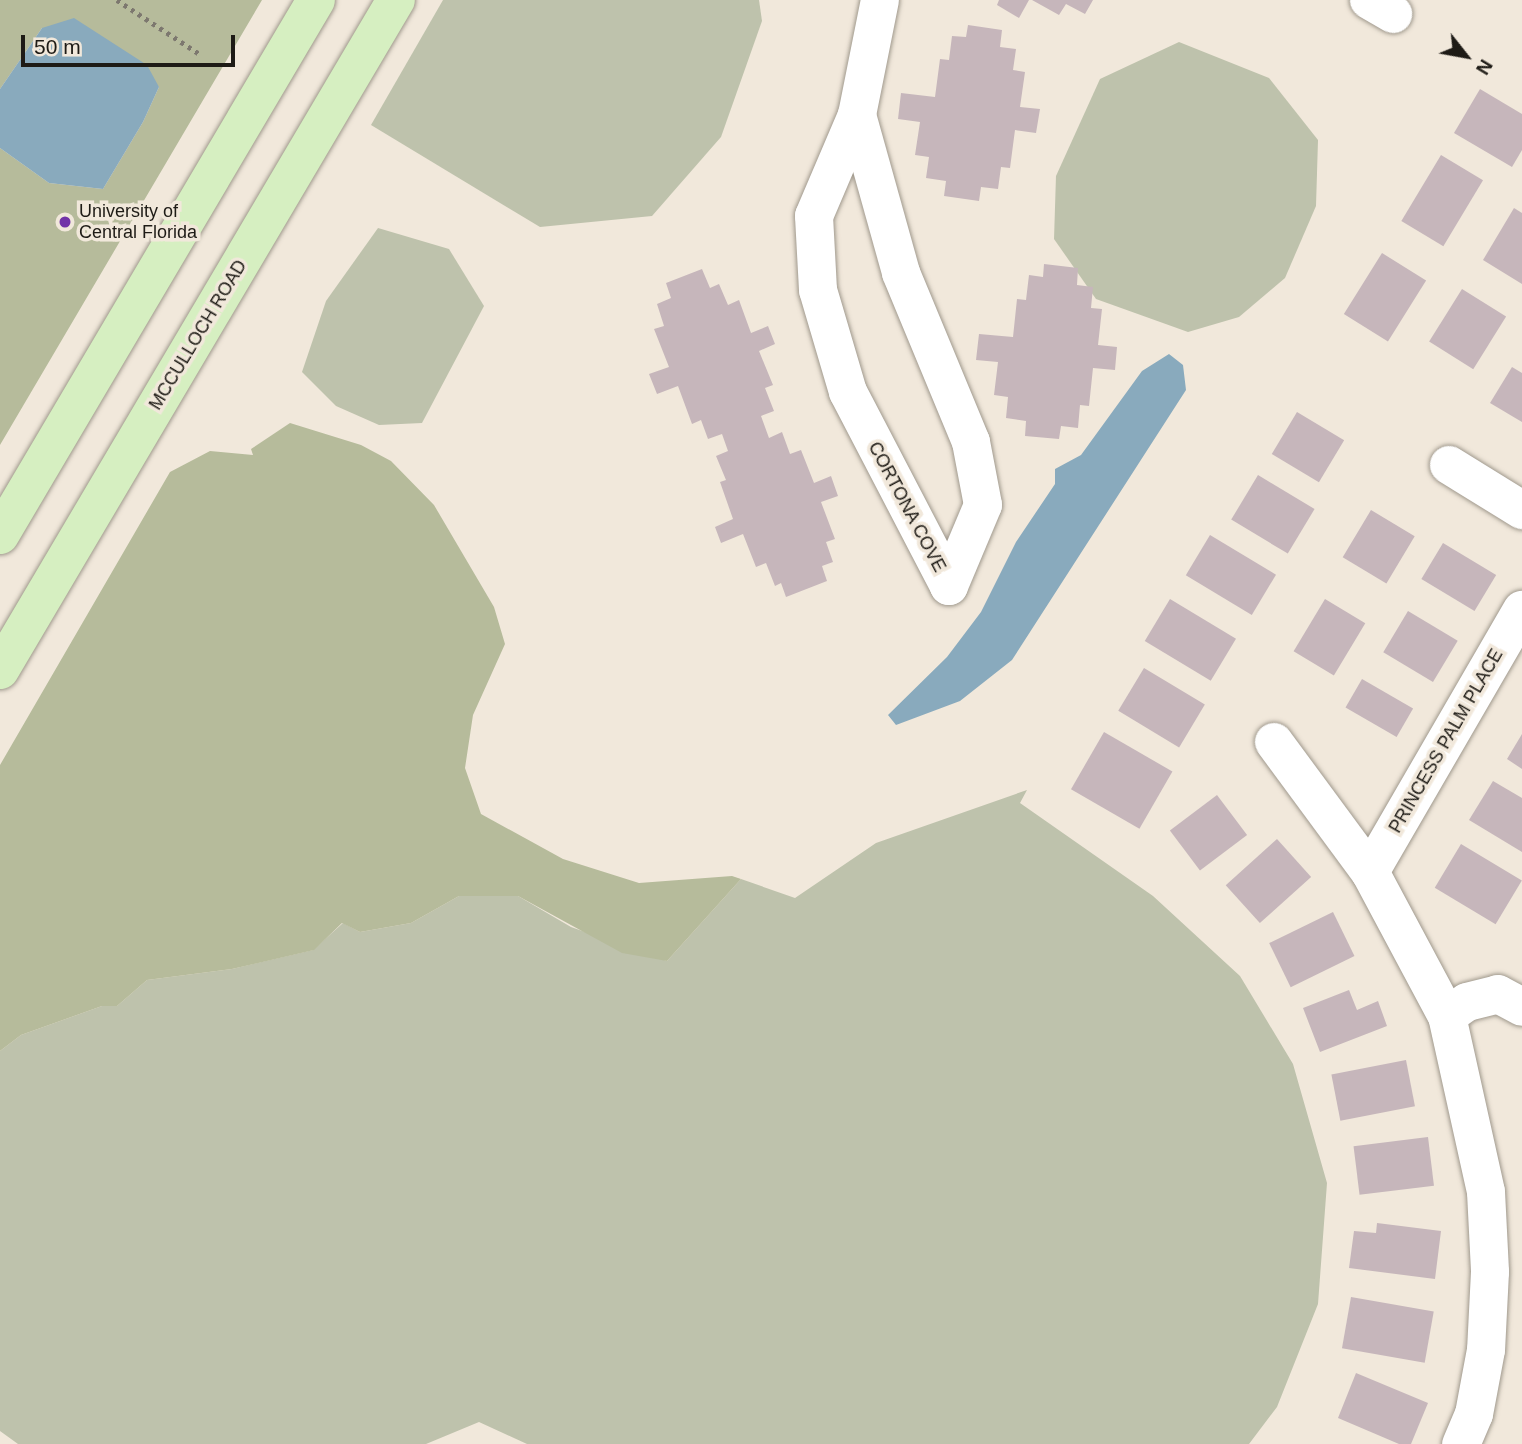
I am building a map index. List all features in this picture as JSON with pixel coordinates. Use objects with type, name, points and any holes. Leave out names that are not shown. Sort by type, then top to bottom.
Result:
[{"type":"main road","points":[[0,535],[316,0]]},
{"type":"main road","name":"MCCULLOCH ROAD","points":[[0,670],[396,0]]},
{"type":"street","name":"CORTONA COVE","points":[[857,115],[901,273],[971,442],[983,505],[948,586],[848,392],[818,290],[814,216],[857,115],[880,0]]},
{"type":"street","points":[[1449,465],[1522,510]]},
{"type":"street","name":"PRINCESS PALM PLACE","points":[[1370,872],[1522,610]]},
{"type":"street","points":[[1274,742],[1370,872],[1447,1016],[1486,1192],[1490,1272],[1486,1350],[1474,1414],[1461,1444]]},
{"type":"street","points":[[1447,1016],[1467,1002],[1498,994],[1522,1007]]},
{"type":"path","points":[[117,0],[201,55]]},
{"type":"green space","name":"University of Central Florida","points":[[0,0],[262,0],[0,445],[0,148],[49,183],[103,189],[143,122],[159,87],[42,28],[0,89]]},
{"type":"green space","points":[[443,0],[759,0],[762,21],[721,137],[652,216],[540,227],[371,125]]},
{"type":"green space","points":[[1179,42],[1269,78],[1318,140],[1316,206],[1285,278],[1239,317],[1188,332],[1096,299],[1054,239],[1056,176],[1100,79]]},
{"type":"green space","points":[[378,228],[449,249],[484,306],[422,423],[379,425],[336,406],[302,372],[326,301]]},
{"type":"green space","points":[[290,423],[361,445],[391,461],[434,505],[494,607],[505,644],[473,715],[465,768],[481,814],[563,859],[639,883],[732,876],[741,879],[667,961],[622,953],[518,896],[459,896],[411,923],[360,932],[342,923],[314,950],[232,969],[147,980],[117,1006],[102,1006],[21,1035],[0,1051],[0,765],[170,472],[210,451],[253,455],[251,449]]},
{"type":"green space","points":[[1027,790],[1020,803],[1153,896],[1240,976],[1293,1064],[1327,1183],[1318,1304],[1277,1407],[1249,1444],[527,1444],[479,1422],[426,1444],[18,1444],[0,1431],[0,1051],[21,1035],[102,1006],[117,1006],[147,980],[232,969],[313,950],[343,923],[360,932],[411,923],[459,896],[518,896],[571,927],[667,961],[741,879],[795,898],[876,843]]},
{"type":"water","points":[[74,18],[147,65],[159,87],[143,122],[103,189],[49,183],[0,148],[0,89],[42,28]]},
{"type":"water","points":[[1169,354],[1183,365],[1186,390],[1012,660],[960,701],[896,725],[888,715],[947,657],[981,612],[1016,542],[1055,484],[1055,469],[1081,455],[1142,371]]},
{"type":"building","points":[[999,0],[1029,0],[1019,18],[997,5]]},
{"type":"building","points":[[1032,0],[1093,0],[1085,14],[1066,4],[1059,15]]},
{"type":"building","points":[[968,25],[1002,30],[1000,47],[1016,49],[1013,70],[1025,72],[1020,107],[1040,109],[1036,133],[1015,130],[1010,168],[1001,167],[998,189],[981,187],[979,201],[944,196],[946,181],[926,178],[929,157],[915,155],[920,122],[898,119],[901,93],[935,97],[940,59],[949,60],[952,36],[966,37]]},
{"type":"building","points":[[1480,89],[1522,114],[1522,150],[1512,167],[1454,133]]},
{"type":"building","points":[[1441,155],[1483,180],[1443,246],[1401,221]]},
{"type":"building","points":[[1514,208],[1522,213],[1522,284],[1483,260]]},
{"type":"building","points":[[1382,253],[1426,281],[1388,342],[1344,314]]},
{"type":"building","points":[[1044,264],[1078,268],[1077,285],[1093,287],[1091,308],[1102,309],[1098,345],[1117,347],[1115,370],[1093,368],[1089,406],[1080,405],[1078,428],[1061,426],[1059,439],[1025,436],[1026,421],[1006,418],[1008,397],[994,395],[998,362],[976,360],[979,334],[1013,337],[1017,299],[1026,300],[1029,275],[1043,277]]},
{"type":"building","points":[[702,269],[710,288],[719,284],[728,305],[739,300],[751,333],[768,326],[775,344],[759,351],[773,385],[765,388],[774,411],[761,416],[769,438],[782,432],[790,454],[801,450],[814,483],[831,476],[838,496],[821,502],[835,539],[826,542],[833,562],[822,566],[827,581],[786,597],[781,583],[775,586],[766,563],[756,567],[743,534],[721,543],[715,527],[733,519],[720,482],[726,480],[716,456],[728,451],[722,434],[708,439],[701,420],[692,424],[678,386],[657,394],[649,374],[669,367],[654,329],[664,326],[657,304],[671,298],[666,283]]},
{"type":"building","points":[[1462,289],[1506,317],[1473,369],[1429,342]]},
{"type":"building","points":[[1512,367],[1522,373],[1522,422],[1490,403]]},
{"type":"building","points":[[1297,412],[1344,440],[1319,482],[1272,454]]},
{"type":"building","points":[[1258,475],[1315,509],[1288,554],[1231,520]]},
{"type":"building","points":[[1371,510],[1415,536],[1386,583],[1343,557]]},
{"type":"building","points":[[1210,535],[1276,575],[1252,615],[1186,575]]},
{"type":"building","points":[[1443,543],[1496,575],[1475,611],[1421,579]]},
{"type":"building","points":[[1170,599],[1236,639],[1211,681],[1145,641]]},
{"type":"building","points":[[1325,599],[1365,623],[1334,675],[1294,651]]},
{"type":"building","points":[[1408,611],[1458,641],[1433,682],[1383,652]]},
{"type":"building","points":[[1144,668],[1205,705],[1179,747],[1118,711]]},
{"type":"building","points":[[1362,679],[1413,708],[1397,737],[1346,708]]},
{"type":"building","points":[[1104,732],[1172,771],[1139,829],[1071,789]]},
{"type":"building","points":[[1522,734],[1522,769],[1507,759]]},
{"type":"building","points":[[1493,781],[1522,798],[1522,852],[1469,820]]},
{"type":"building","points":[[1217,795],[1247,835],[1200,870],[1170,831]]},
{"type":"building","points":[[1277,839],[1311,877],[1260,923],[1226,885]]},
{"type":"building","points":[[1461,844],[1522,881],[1496,924],[1435,888]]},
{"type":"building","points":[[1333,912],[1354,956],[1291,987],[1269,943]]},
{"type":"building","points":[[1349,990],[1357,1010],[1378,1001],[1387,1026],[1320,1052],[1303,1008]]},
{"type":"building","points":[[1406,1060],[1415,1106],[1340,1121],[1331,1075]]},
{"type":"building","points":[[1428,1137],[1434,1186],[1360,1195],[1354,1146]]},
{"type":"building","points":[[1377,1223],[1441,1231],[1435,1279],[1349,1268],[1354,1231],[1376,1233]]},
{"type":"building","points":[[1351,1297],[1434,1312],[1425,1363],[1342,1348]]},
{"type":"building","points":[[1356,1373],[1428,1403],[1411,1444],[1399,1444],[1338,1418]]},
{"type":"place","name":"University of Central Florida","points":[[65,222]]}]
